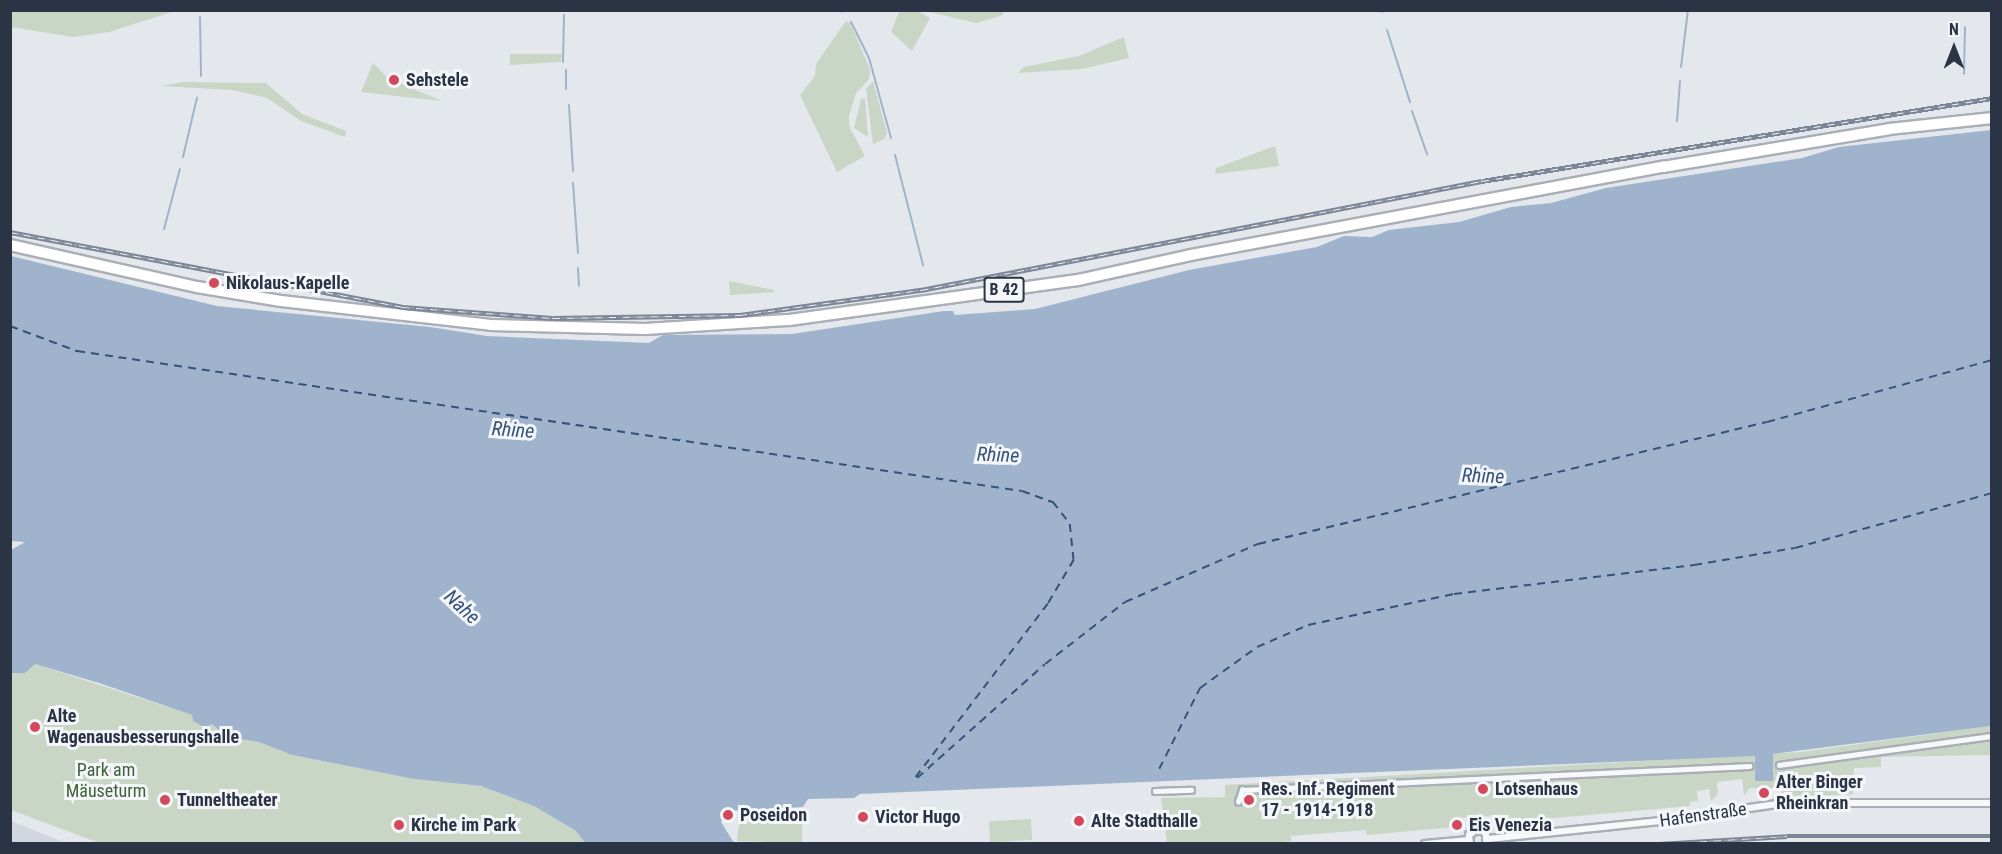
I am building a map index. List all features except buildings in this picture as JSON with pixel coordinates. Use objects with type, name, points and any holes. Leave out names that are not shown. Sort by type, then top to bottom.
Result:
[{"type":"main road","name":"B 42","points":[[10,245],[197,287],[293,303],[502,325],[678,327],[848,313],[1078,280],[1224,248],[1663,167],[1889,129],[1992,118]]},
{"type":"street","points":[[1779,765],[1992,736]]},
{"type":"street","points":[[1238,802],[1242,790],[1749,766]]},
{"type":"street","points":[[1155,791],[1191,790]]},
{"type":"street","name":"Hafenstraße","points":[[1470,842],[1471,832],[1478,829],[1487,841],[1625,826],[1784,803],[1992,803]]},
{"type":"street","points":[[1425,843],[1470,842]]},
{"type":"shaded area","points":[[11,821],[66,843],[11,843]]},
{"type":"green space","points":[[900,10],[918,11],[930,18],[912,51],[891,32]]},
{"type":"green space","points":[[10,11],[175,11],[109,32],[73,37],[11,27]]},
{"type":"green space","points":[[925,11],[1003,11],[1003,15],[976,23]]},
{"type":"green space","points":[[846,21],[850,23],[870,69],[869,79],[856,93],[849,116],[849,126],[865,156],[837,172],[800,95],[815,76],[816,64]]},
{"type":"green space","points":[[1124,37],[1129,58],[1082,69],[1018,73],[1024,67],[1079,56]]},
{"type":"green space","points":[[510,54],[562,54],[561,62],[510,65]]},
{"type":"green space","points":[[373,63],[389,79],[442,101],[361,92]]},
{"type":"green space","points":[[873,81],[887,133],[884,139],[873,144],[866,89]]},
{"type":"green space","points":[[182,82],[266,83],[302,114],[346,131],[345,137],[301,121],[267,98],[232,90],[161,86]]},
{"type":"green space","points":[[861,99],[865,99],[868,137],[854,128]]},
{"type":"green space","points":[[1275,146],[1279,166],[1215,174],[1216,168]]},
{"type":"green space","points":[[729,281],[774,290],[774,292],[730,295]]},
{"type":"green space","name":"Park am Mäuseturm","points":[[35,664],[192,715],[193,721],[212,724],[227,737],[259,742],[292,755],[414,779],[481,786],[534,806],[576,831],[586,843],[99,843],[11,810],[10,673]]},
{"type":"green space","points":[[1991,726],[1991,755],[1881,757],[1881,767],[1854,768],[1853,794],[1846,795],[1782,796],[1781,788],[1750,788],[1744,795],[1742,779],[1717,782],[1718,794],[1711,801],[1709,789],[1697,791],[1698,801],[1690,802],[1690,806],[1498,823],[1490,816],[1454,818],[1454,827],[1367,835],[1366,830],[1291,836],[1291,841],[1263,844],[1167,843],[1161,798],[1225,797],[1225,785],[1800,752]]},
{"type":"green space","points":[[792,817],[792,824],[802,824],[802,843],[737,841],[739,823]]},
{"type":"green space","points":[[1031,819],[1032,840],[990,842],[989,821]]},
{"type":"water","points":[[1991,130],[1991,726],[1773,754],[1773,781],[1755,781],[1755,756],[860,794],[854,798],[808,799],[803,807],[726,811],[721,822],[734,843],[586,844],[576,831],[534,806],[481,786],[414,779],[292,755],[259,742],[227,737],[212,724],[206,728],[193,721],[192,715],[35,664],[25,673],[11,673],[11,550],[25,542],[11,541],[11,256],[217,306],[430,327],[487,336],[649,343],[663,335],[792,334],[944,311],[953,311],[955,315],[1035,309],[1189,270],[1317,247],[1344,236],[1372,237],[1389,230],[1459,222],[1511,207],[1551,203],[1606,188],[1802,158],[1839,147]]},
{"type":"waterway","points":[[1681,67],[1688,10]]},
{"type":"waterway","points":[[563,62],[564,15]]},
{"type":"waterway","points":[[200,17],[201,76]]},
{"type":"waterway","points":[[851,22],[869,58],[891,138]]},
{"type":"waterway","points":[[1964,74],[1965,27]]},
{"type":"waterway","points":[[1387,30],[1410,102]]},
{"type":"waterway","points":[[566,70],[566,89]]},
{"type":"waterway","points":[[1677,121],[1680,81]]},
{"type":"waterway","points":[[183,157],[197,98]]},
{"type":"waterway","points":[[569,105],[573,171]]},
{"type":"waterway","points":[[1412,111],[1427,154]]},
{"type":"waterway","points":[[895,155],[923,265]]},
{"type":"waterway","points":[[164,229],[180,169]]},
{"type":"waterway","points":[[573,183],[578,253]]},
{"type":"waterway","points":[[578,268],[579,286]]},
{"type":"ferry route","points":[[10,326],[77,351],[1022,491],[1053,502],[1070,524],[1074,560],[1048,604],[914,780]]},
{"type":"ferry route","points":[[917,778],[1045,664],[1125,602],[1258,544],[1767,422],[1992,360]]},
{"type":"ferry route","points":[[1159,769],[1200,688],[1257,647],[1308,625],[1454,594],[1694,565],[1795,548],[1992,493]]},
{"type":"railway","points":[[10,232],[402,307],[553,318],[740,315],[921,290],[1482,181],[1992,98]]},
{"type":"railway","points":[[1658,844],[1787,836],[1992,836]]},
{"type":"place","name":"Sehstele","points":[[394,80]]},
{"type":"place","name":"Nikolaus-Kapelle","points":[[214,283]]},
{"type":"place","name":"Alte Wagenausbesserungshalle","points":[[35,727]]},
{"type":"place","name":"Lotsenhaus","points":[[1483,789]]},
{"type":"place","name":"Alter Binger Rheinkran","points":[[1764,793]]},
{"type":"place","name":"Tunneltheater","points":[[165,800]]},
{"type":"place","name":"Res. Inf. Regiment 17 - 1914-1918","points":[[1249,800]]},
{"type":"place","name":"Poseidon","points":[[728,815]]},
{"type":"place","name":"Victor Hugo","points":[[863,817]]},
{"type":"place","name":"Alte Stadthalle","points":[[1079,821]]},
{"type":"place","name":"Kirche im Park","points":[[399,825]]},
{"type":"place","name":"Eis Venezia","points":[[1457,825]]},
{"type":"water label","name":"Rhine","points":[[513,430]]},
{"type":"water label","name":"Rhine","points":[[998,455]]},
{"type":"water label","name":"Rhine","points":[[1483,476]]},
{"type":"water label","name":"Nahe","points":[[462,607]]}]
